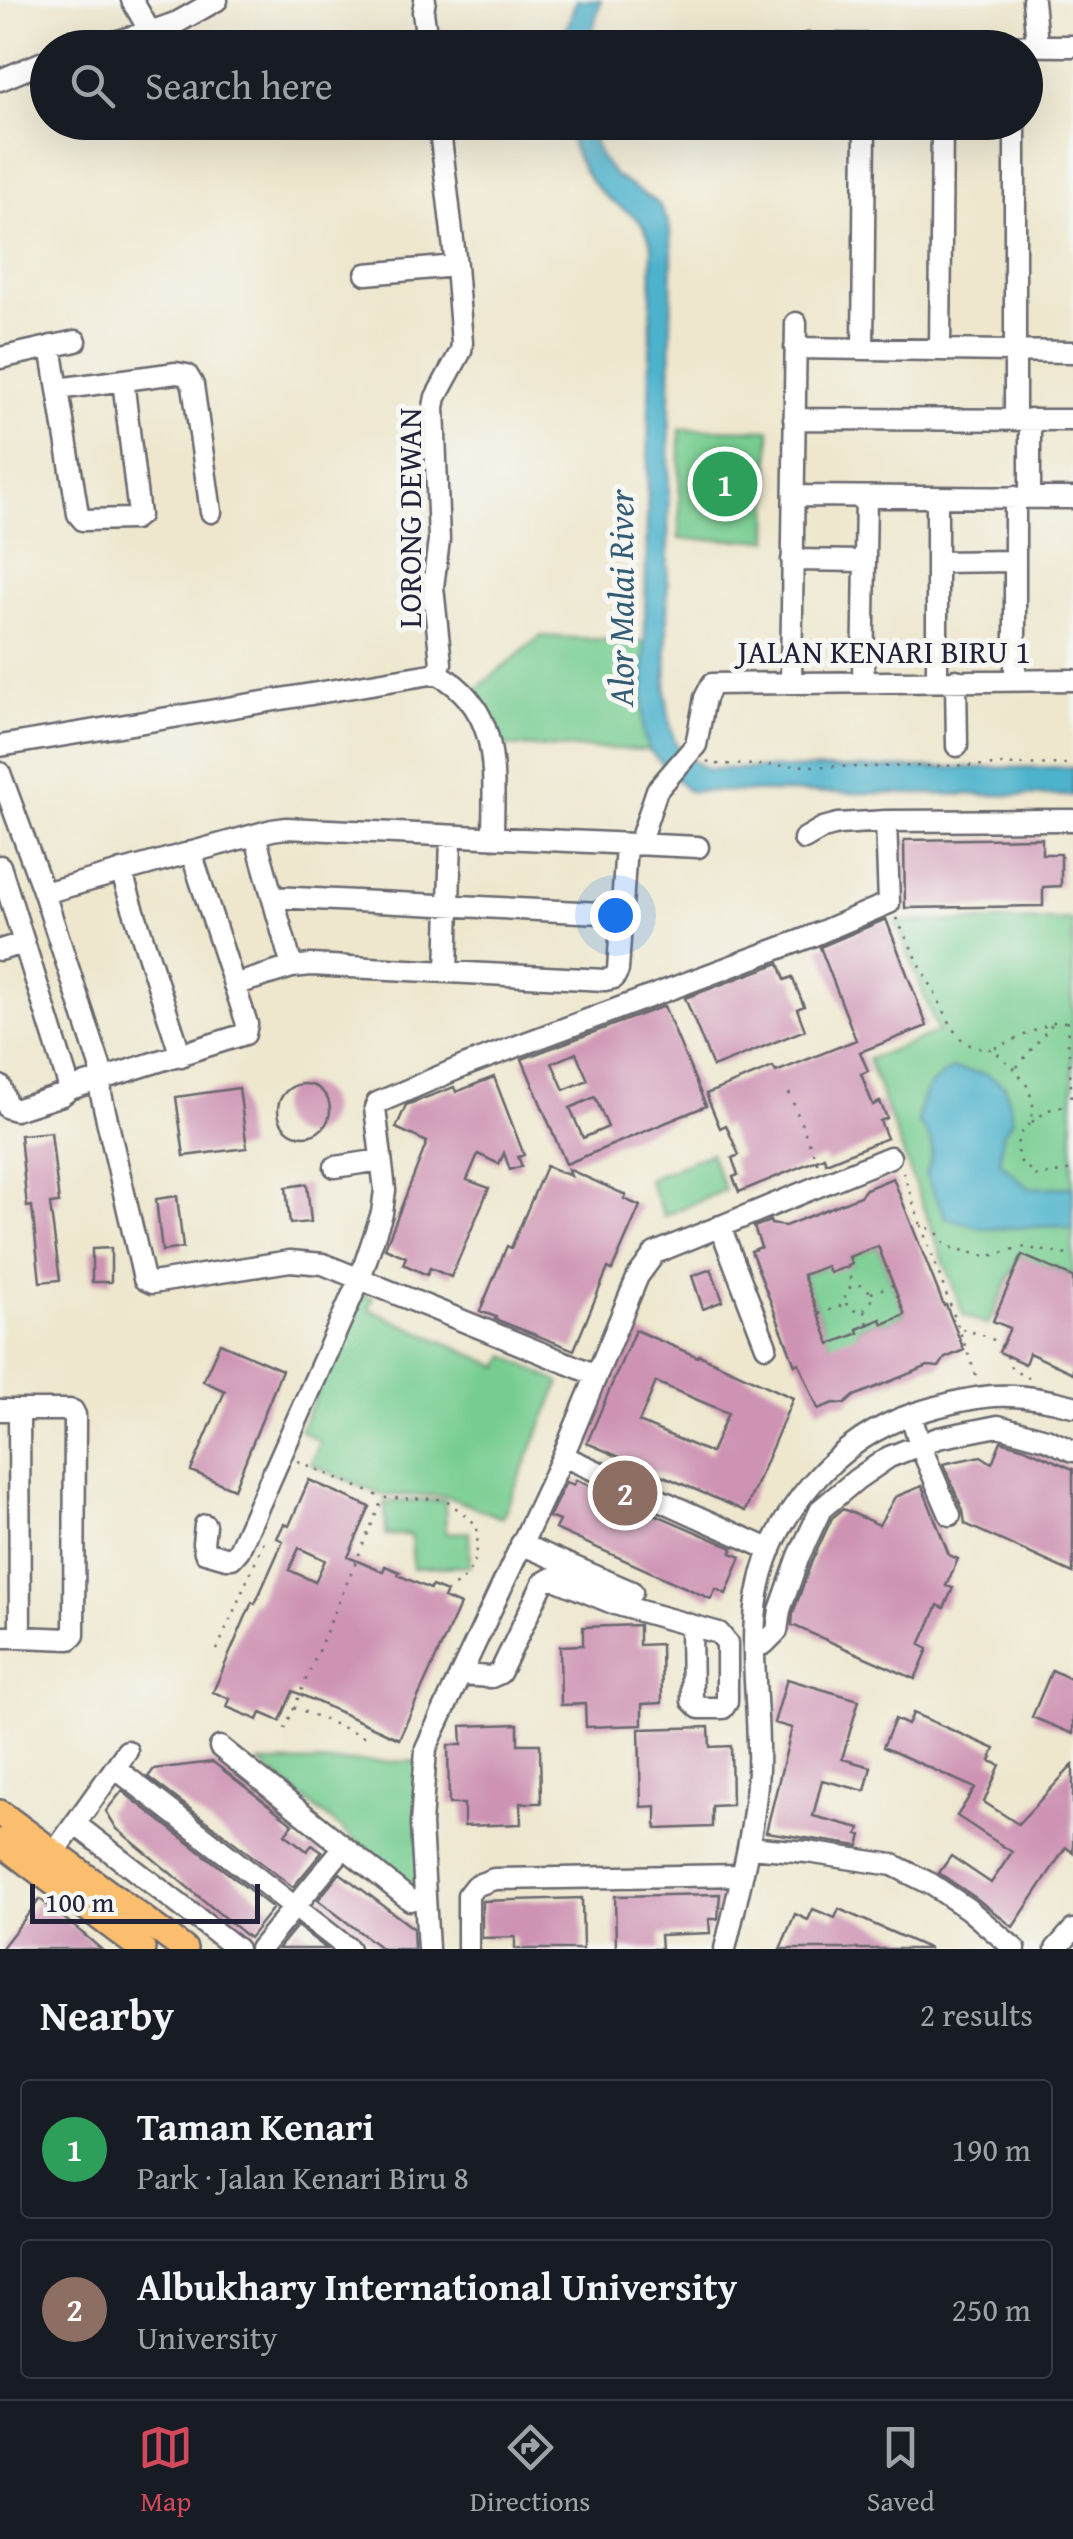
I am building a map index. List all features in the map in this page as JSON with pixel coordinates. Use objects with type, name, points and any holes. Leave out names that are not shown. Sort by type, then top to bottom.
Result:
[{"type":"main road","points":[[0,1813],[184,1949]]},
{"type":"main road","points":[[0,1842],[142,1949]]},
{"type":"street","points":[[132,0],[149,30]]},
{"type":"street","points":[[156,30],[217,0]]},
{"type":"street","points":[[424,0],[426,30]]},
{"type":"street","points":[[1026,30],[1032,0]]},
{"type":"street","points":[[1043,46],[1073,46]]},
{"type":"street","points":[[0,80],[30,68]]},
{"type":"street","name":"LORONG DEWAN","points":[[440,140],[456,266],[461,351],[434,407],[438,540],[432,587],[441,663],[437,673],[464,691],[489,738],[494,754],[493,838]]},
{"type":"street","points":[[863,349],[865,140]]},
{"type":"street","points":[[940,350],[942,140]]},
{"type":"street","points":[[1015,680],[1015,562],[1022,497],[1023,420],[1016,352],[1016,140]]},
{"type":"street","points":[[366,274],[456,266]]},
{"type":"street","points":[[791,682],[796,322]]},
{"type":"street","points":[[0,358],[76,340]]},
{"type":"street","points":[[51,346],[81,519],[134,519],[140,515],[123,380]]},
{"type":"street","points":[[795,348],[1073,352]]},
{"type":"street","points":[[58,389],[176,373],[187,376],[193,385],[210,512]]},
{"type":"street","points":[[794,418],[1073,420]]},
{"type":"street","points":[[794,496],[1073,498]]},
{"type":"street","points":[[863,682],[866,497]]},
{"type":"street","points":[[937,498],[947,680],[957,746]]},
{"type":"street","points":[[792,560],[865,561]]},
{"type":"street","points":[[938,562],[1015,562]]},
{"type":"street","points":[[0,746],[437,673]]},
{"type":"street","name":"JALAN KENARI BIRU 1","points":[[694,749],[705,698],[712,684],[1073,680]]},
{"type":"street","points":[[234,985],[311,965],[614,978],[633,844],[658,790],[694,749]]},
{"type":"street","points":[[0,774],[44,893],[100,1066],[101,1094],[142,1275],[148,1282],[290,1261],[323,1264],[596,1375]]},
{"type":"street","points":[[804,839],[830,825],[886,821],[1073,820]]},
{"type":"street","points":[[205,1526],[205,1552],[232,1558],[239,1550],[360,1278],[386,1202],[377,1103],[889,903],[886,821]]},
{"type":"street","points":[[44,893],[286,828],[698,847]]},
{"type":"street","points":[[255,835],[292,967]]},
{"type":"street","points":[[446,972],[451,836]]},
{"type":"street","points":[[0,1086],[6,1106],[12,1110],[247,1032],[191,852]]},
{"type":"street","points":[[0,866],[70,1089]]},
{"type":"street","points":[[122,872],[182,1056]]},
{"type":"street","points":[[274,896],[622,914]]},
{"type":"street","points":[[0,950],[24,943]]},
{"type":"street","points":[[428,1949],[422,1825],[426,1748],[563,1456],[638,1276],[655,1253],[890,1157]]},
{"type":"street","points":[[336,1167],[381,1160]]},
{"type":"street","points":[[720,1226],[766,1346]]},
{"type":"street","points":[[725,1949],[752,1839],[758,1768],[754,1646],[757,1596],[783,1524],[818,1474],[884,1425],[992,1395],[1073,1406]]},
{"type":"street","points":[[992,1395],[998,1426]]},
{"type":"street","points":[[10,1410],[69,1410],[75,1415],[74,1635],[70,1639],[10,1637],[10,1410]]},
{"type":"street","points":[[911,1415],[950,1515]]},
{"type":"street","points":[[754,1646],[772,1638],[777,1631],[780,1610],[800,1556],[822,1510],[854,1492],[889,1457],[938,1438],[998,1426],[1073,1450]]},
{"type":"street","points":[[563,1456],[771,1550]]},
{"type":"street","points":[[830,1465],[854,1492]]},
{"type":"street","points":[[520,1544],[632,1592]]},
{"type":"street","points":[[461,1675],[492,1677],[500,1673],[548,1578],[615,1604],[692,1625]]},
{"type":"street","points":[[220,1747],[410,1900]]},
{"type":"street","points":[[54,1854],[121,1760],[294,1907],[350,1949]]},
{"type":"street","points":[[75,1824],[237,1949]]},
{"type":"street","points":[[260,1949],[344,1847]]},
{"type":"street","points":[[749,1847],[892,1865],[968,1908],[1015,1949]]},
{"type":"street","points":[[468,1949],[468,1895],[475,1886],[494,1878],[742,1875]]},
{"type":"street","points":[[1056,1949],[1073,1930]]},
{"type":"path","points":[[694,749],[712,764],[1073,764]]},
{"type":"path","points":[[889,903],[957,1036],[972,1047],[992,1049],[1054,1022],[1073,1022]]},
{"type":"path","points":[[1067,1021],[1073,1104],[1048,1110],[1022,1133],[1016,1147],[1020,1161],[1037,1176],[1073,1170]]},
{"type":"path","points":[[1015,1068],[1054,1022]]},
{"type":"path","points":[[992,1049],[1015,1068],[1028,1087],[1034,1104],[1031,1123]]},
{"type":"path","points":[[789,1093],[826,1182]]},
{"type":"path","points":[[890,1157],[898,1160],[960,1328],[992,1395]]},
{"type":"path","points":[[920,1223],[938,1234],[946,1246],[959,1251],[990,1256],[1022,1248],[1073,1256]]},
{"type":"path","points":[[846,1267],[854,1286]]},
{"type":"path","points":[[862,1285],[870,1294],[870,1302],[863,1310],[847,1303],[846,1295],[854,1286],[862,1285]]},
{"type":"path","points":[[870,1294],[893,1285]]},
{"type":"path","points":[[818,1314],[847,1303]]},
{"type":"path","points":[[863,1310],[868,1324]]},
{"type":"path","points":[[960,1328],[990,1337],[1002,1346]]},
{"type":"path","points":[[1006,1356],[1012,1370],[1041,1381]]},
{"type":"path","points":[[298,1461],[384,1498],[445,1499],[478,1525],[474,1566],[469,1576],[454,1587]]},
{"type":"path","points":[[285,1728],[384,1498]]},
{"type":"path","points":[[294,1707],[370,1740]]},
{"type":"green space","points":[[680,429],[770,430],[769,540],[679,539]]},
{"type":"green space","points":[[541,636],[645,642],[643,732],[649,750],[501,746],[475,690]]},
{"type":"green space","points":[[1073,920],[1073,1275],[1019,1256],[988,1325],[964,1316],[868,1059],[938,1032],[896,922]]},
{"type":"green space","points":[[710,1153],[725,1190],[664,1216],[648,1179]]},
{"type":"green space","points":[[878,1246],[905,1315],[858,1328],[859,1333],[832,1350],[803,1275],[827,1266],[852,1264],[849,1257]]},
{"type":"green space","points":[[362,1293],[373,1298],[369,1309],[500,1367],[506,1356],[560,1383],[502,1518],[446,1496],[381,1495],[311,1464],[320,1442],[300,1430]]},
{"type":"green space","points":[[445,1500],[446,1533],[469,1532],[470,1566],[413,1568],[411,1535],[386,1535],[385,1502]]},
{"type":"green space","points":[[435,1761],[422,1894],[259,1763]]},
{"type":"water","points":[[576,0],[601,0],[593,30],[566,30]]},
{"type":"water","points":[[571,140],[594,140],[600,157],[614,175],[659,204],[669,224],[672,251],[666,694],[671,730],[678,747],[707,769],[1073,767],[1073,796],[688,791],[649,750],[643,732],[652,248],[643,226],[601,192]]},
{"type":"water","points":[[952,1069],[986,1074],[1005,1086],[1013,1120],[1002,1135],[1000,1162],[1028,1188],[1073,1187],[1073,1230],[1058,1226],[987,1229],[947,1219],[925,1175],[932,1148],[918,1123],[926,1091]]},
{"type":"building","points":[[1042,838],[1042,854],[1061,854],[1061,886],[1043,887],[1043,906],[905,908],[904,840]]},
{"type":"building","points":[[886,919],[927,1026],[860,1052],[868,1071],[861,1074],[873,1105],[880,1102],[887,1118],[880,1121],[887,1138],[826,1163],[824,1157],[739,1192],[732,1158],[739,1155],[726,1125],[720,1128],[706,1094],[773,1067],[776,1072],[856,1040],[820,947]]},
{"type":"building","points":[[779,963],[785,980],[792,977],[804,1006],[797,1009],[805,1030],[713,1067],[685,998]]},
{"type":"building","points":[[664,1006],[706,1106],[566,1164],[522,1059]],"holes":[[[576,1053],[588,1080],[564,1090],[552,1063]],[[595,1097],[608,1127],[583,1138],[570,1108]]]},
{"type":"building","points":[[494,1077],[524,1155],[518,1157],[522,1166],[510,1170],[504,1153],[499,1164],[478,1154],[467,1180],[489,1188],[451,1277],[430,1268],[427,1275],[403,1264],[406,1257],[385,1248],[427,1142],[396,1128],[406,1105]]},
{"type":"building","points":[[304,1084],[323,1091],[330,1110],[323,1129],[304,1136],[285,1129],[278,1110],[285,1091]]},
{"type":"building","points":[[239,1088],[247,1148],[184,1156],[176,1097]]},
{"type":"building","points":[[51,1132],[59,1203],[50,1204],[60,1280],[40,1282],[20,1135]]},
{"type":"building","points":[[546,1166],[571,1176],[568,1169],[626,1195],[624,1199],[640,1206],[612,1270],[608,1268],[574,1350],[480,1311]]},
{"type":"building","points":[[893,1178],[964,1350],[945,1358],[939,1367],[928,1366],[854,1396],[845,1404],[818,1409],[799,1363],[795,1365],[751,1251],[761,1247],[754,1227],[770,1221],[785,1226],[860,1196],[866,1189]],"holes":[[[878,1246],[905,1315],[883,1324],[881,1319],[830,1344],[803,1275],[827,1266],[830,1273],[846,1267],[852,1264],[849,1257]]]},
{"type":"building","points":[[307,1184],[311,1222],[290,1224],[286,1187]]},
{"type":"building","points":[[177,1196],[183,1248],[162,1251],[156,1199]]},
{"type":"building","points":[[111,1248],[111,1282],[92,1282],[92,1249]]},
{"type":"building","points":[[1022,1255],[1073,1277],[1073,1373],[1029,1353],[1025,1364],[999,1352],[1010,1328],[993,1321]]},
{"type":"building","points":[[711,1269],[723,1301],[703,1309],[692,1276]]},
{"type":"building","points":[[635,1330],[793,1398],[745,1511],[587,1443]],"holes":[[[656,1382],[728,1413],[711,1453],[639,1422]]]},
{"type":"building","points":[[220,1343],[282,1370],[234,1489],[191,1471],[225,1391],[203,1381]]},
{"type":"building","points":[[1001,1441],[1073,1469],[1073,1573],[965,1524],[943,1464],[981,1456],[992,1463]]},
{"type":"building","points":[[309,1480],[370,1507],[348,1557],[383,1572],[385,1566],[430,1589],[432,1586],[447,1592],[444,1598],[460,1605],[399,1739],[293,1691],[280,1721],[261,1713],[258,1720],[227,1707],[230,1699],[213,1692],[283,1541],[277,1538],[284,1524],[289,1526]],"holes":[[[299,1548],[325,1560],[315,1582],[289,1570]]]},
{"type":"building","points":[[576,1480],[733,1548],[731,1553],[741,1557],[726,1594],[716,1589],[711,1599],[555,1529],[559,1521],[549,1517],[566,1482],[574,1485]]},
{"type":"building","points":[[922,1486],[949,1555],[958,1559],[946,1586],[953,1588],[944,1608],[938,1605],[920,1645],[928,1649],[915,1679],[792,1625],[812,1561],[832,1518],[843,1509],[879,1525],[895,1497]]},
{"type":"building","points":[[639,1625],[639,1645],[661,1644],[662,1703],[642,1704],[642,1725],[586,1727],[585,1704],[561,1705],[560,1646],[583,1645],[583,1627]]},
{"type":"building","points":[[1052,1670],[1073,1680],[1073,1734],[1032,1717]]},
{"type":"building","points":[[787,1679],[859,1700],[842,1759],[871,1767],[865,1791],[822,1780],[813,1816],[860,1828],[859,1846],[766,1832],[792,1728],[774,1723]]},
{"type":"building","points":[[913,1713],[995,1749],[990,1761],[1000,1765],[984,1802],[1018,1824],[1073,1765],[1073,1853],[1066,1847],[1013,1927],[939,1873],[951,1856],[991,1883],[1012,1852],[957,1816],[975,1788],[883,1747],[895,1719],[908,1725]]},
{"type":"building","points":[[518,1724],[518,1744],[540,1744],[541,1803],[520,1803],[521,1824],[464,1826],[464,1804],[449,1804],[448,1745],[462,1745],[461,1726]]},
{"type":"building","points":[[709,1727],[710,1747],[731,1746],[732,1805],[712,1806],[712,1827],[656,1829],[656,1806],[641,1807],[639,1729]]},
{"type":"building","points":[[213,1762],[293,1824],[285,1834],[307,1851],[312,1845],[322,1852],[293,1887],[148,1777],[154,1769]]},
{"type":"building","points":[[122,1791],[273,1908],[249,1938],[117,1829],[106,1811]]},
{"type":"building","points":[[340,1873],[413,1928],[414,1949],[382,1949],[318,1900]]},
{"type":"building","points":[[720,1894],[718,1919],[709,1919],[710,1933],[660,1935],[661,1949],[616,1949],[615,1896]]},
{"type":"building","points":[[582,1898],[583,1949],[515,1949],[515,1937],[482,1938],[482,1901]]},
{"type":"building","points":[[40,1899],[80,1931],[101,1949],[1,1949]]},
{"type":"building","points":[[813,1909],[835,1918],[839,1909],[930,1949],[780,1949],[795,1914],[808,1920]]},
{"type":"building","points":[[297,1926],[327,1949],[278,1949]]},
{"type":"place","name":"Taman Kenari","points":[[725,484]]},
{"type":"place","name":"Albukhary International University","points":[[625,1493]]},
{"type":"water label","name":"Alor Malai River","points":[[620,598]]}]
